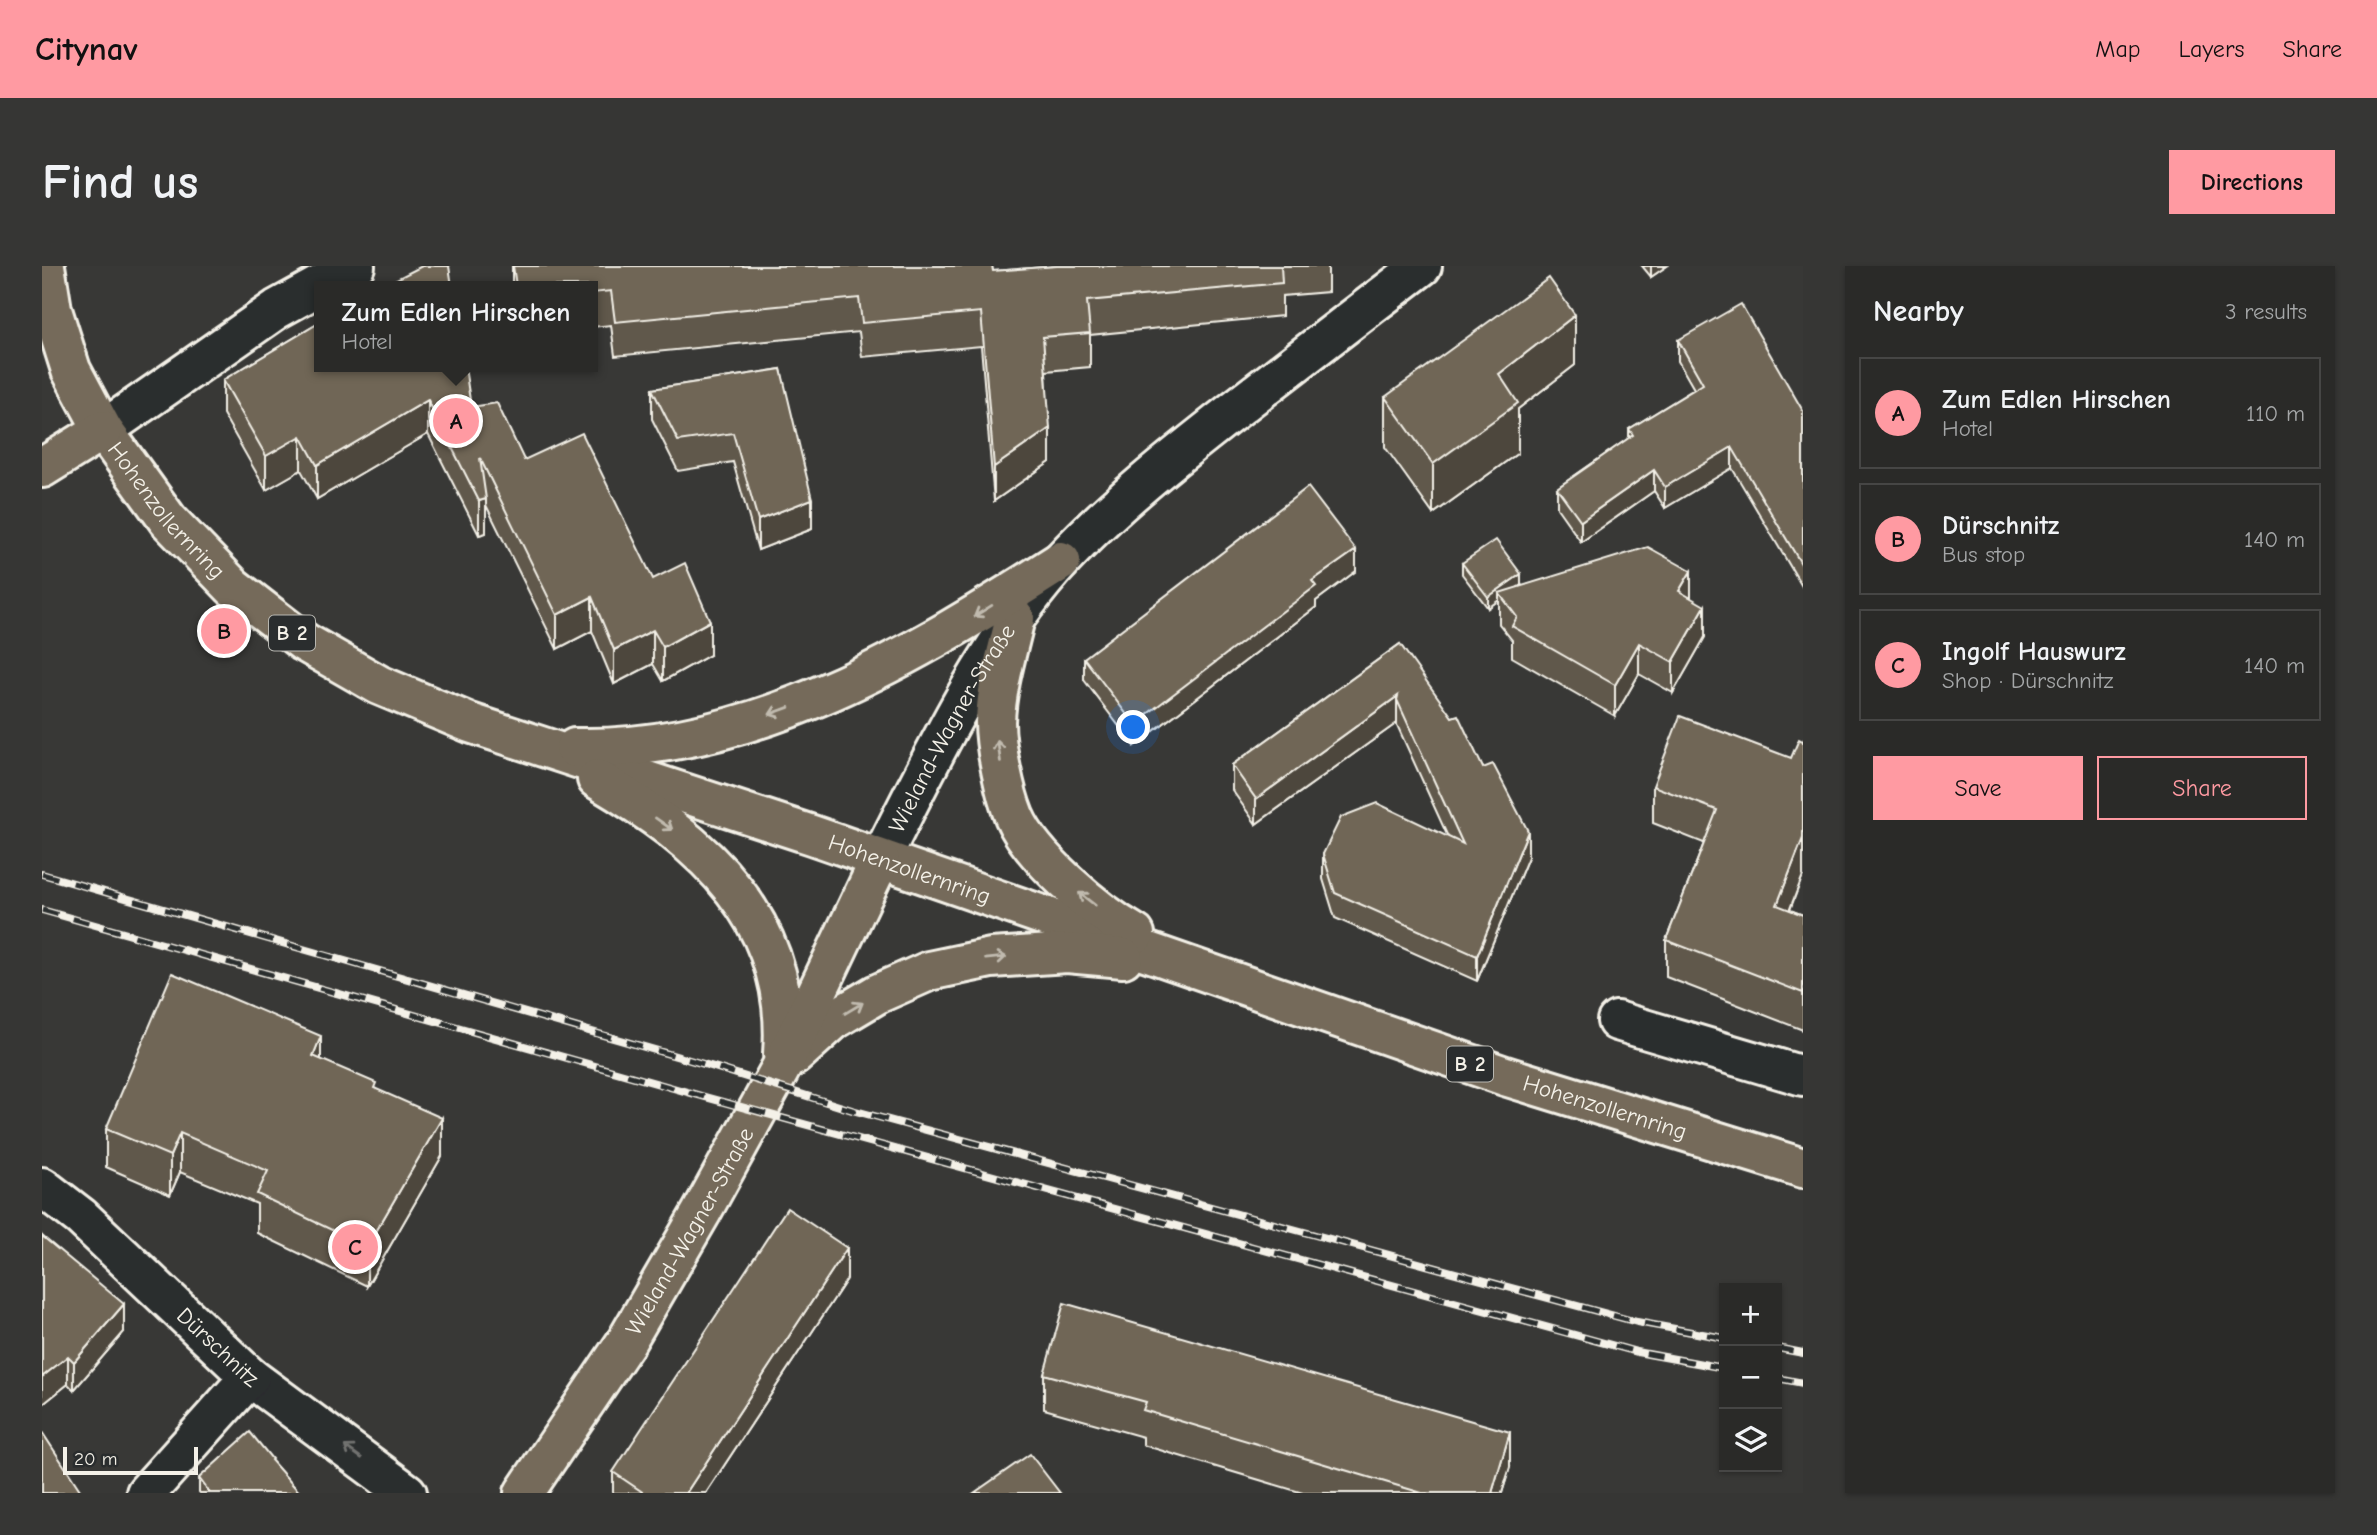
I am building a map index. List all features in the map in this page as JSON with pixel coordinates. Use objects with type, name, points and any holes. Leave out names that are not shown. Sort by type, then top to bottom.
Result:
[{"type":"main road","name":"Hohenzollernring","points":[[45,266],[52,310],[71,370],[103,430],[169,520],[233,587],[304,642],[379,685],[470,723],[812,835],[1505,1076],[1803,1168]]},
{"type":"main road","points":[[42,468],[103,430]]},
{"type":"main road","points":[[545,747],[602,748],[701,734],[758,719],[859,678],[920,648],[978,615],[1061,561]]},
{"type":"main road","points":[[1016,618],[1002,673],[995,723],[1003,777],[1014,818],[1035,849],[1074,889],[1122,926],[1185,964]]},
{"type":"main road","points":[[545,747],[622,793],[683,837],[729,883],[759,925],[779,984],[785,1027],[782,1066]]},
{"type":"main road","name":"Wieland-Wagner-Straße","points":[[524,1493],[625,1342],[701,1213],[782,1066],[880,860]]},
{"type":"main road","points":[[782,1066],[835,1019],[877,994],[929,971],[991,958],[1067,953],[1185,964]]},
{"type":"street","points":[[328,281],[355,266]]},
{"type":"street","name":"Wieland-Wagner-Straße","points":[[880,860],[967,695],[1016,618],[1061,561],[1132,494],[1194,441],[1422,266]]},
{"type":"street","points":[[103,430],[277,309],[314,289]]},
{"type":"street","points":[[1618,1021],[1803,1076]]},
{"type":"street","name":"Dürschnitz","points":[[42,1187],[81,1217],[250,1377],[407,1493]]},
{"type":"street","points":[[146,1493],[250,1377]]},
{"type":"building","points":[[422,266],[449,266],[451,281],[393,281]]},
{"type":"building","points":[[513,266],[992,266],[993,271],[1057,266],[1281,266],[1282,283],[1087,301],[1090,333],[1043,337],[1050,428],[994,467],[981,312],[862,323],[859,298],[615,322],[611,291],[598,292],[598,281],[515,281]]},
{"type":"building","points":[[1549,278],[1575,315],[1499,374],[1518,403],[1433,464],[1385,397]]},
{"type":"building","points":[[1741,304],[1803,411],[1803,567],[1732,447],[1665,487],[1654,470],[1581,521],[1557,488],[1633,435],[1629,429],[1703,384],[1678,340]]},
{"type":"building","points":[[314,326],[314,372],[466,372],[471,407],[497,403],[524,460],[582,433],[653,579],[685,563],[710,621],[663,647],[653,630],[614,650],[592,597],[557,615],[480,458],[486,499],[479,501],[428,400],[317,465],[301,436],[266,456],[223,380]]},
{"type":"building","points":[[781,369],[812,499],[758,520],[733,433],[678,441],[652,389]]},
{"type":"building","points":[[1308,487],[1356,550],[1312,581],[1316,586],[1134,724],[1084,658]]},
{"type":"building","points":[[1496,540],[1521,574],[1488,597],[1462,563]]},
{"type":"building","points":[[1648,547],[1691,571],[1679,591],[1705,606],[1673,662],[1639,643],[1615,685],[1512,626],[1517,617],[1499,593]]},
{"type":"building","points":[[1400,644],[1452,717],[1458,715],[1483,768],[1493,764],[1528,831],[1477,956],[1335,893],[1323,854],[1341,817],[1377,803],[1463,844],[1397,700],[1398,696],[1256,799],[1232,765]]},
{"type":"building","points":[[1680,716],[1791,758],[1799,739],[1803,741],[1803,838],[1777,905],[1803,915],[1803,993],[1666,940],[1717,810],[1653,786]]},
{"type":"building","points":[[172,973],[321,1036],[313,1056],[376,1083],[374,1088],[442,1118],[367,1247],[257,1194],[268,1171],[180,1133],[170,1156],[106,1129]]},
{"type":"building","points":[[787,1208],[847,1248],[686,1493],[644,1493],[613,1472]]},
{"type":"building","points":[[42,1236],[124,1304],[74,1362],[68,1356],[42,1377]]},
{"type":"building","points":[[1064,1303],[1510,1432],[1492,1493],[1422,1493],[1143,1410],[1146,1402],[1044,1374]]},
{"type":"building","points":[[42,1432],[82,1493],[42,1493]]},
{"type":"building","points":[[250,1432],[300,1493],[210,1493],[199,1478]]},
{"type":"building","points":[[1030,1454],[1060,1493],[974,1493]]},
{"type":"railway","points":[[42,874],[714,1067],[852,1110],[1637,1322],[1719,1337]]},
{"type":"railway","points":[[42,910],[705,1097],[1637,1352],[1719,1367]]},
{"type":"railway","points":[[1782,1349],[1803,1353]]},
{"type":"railway","points":[[1782,1379],[1803,1383]]},
{"type":"place","name":"Zum Edlen Hirschen","points":[[456,421]]},
{"type":"place","name":"Dürschnitz","points":[[224,631]]},
{"type":"place","name":"Ingolf Hauswurz","points":[[355,1247]]}]
